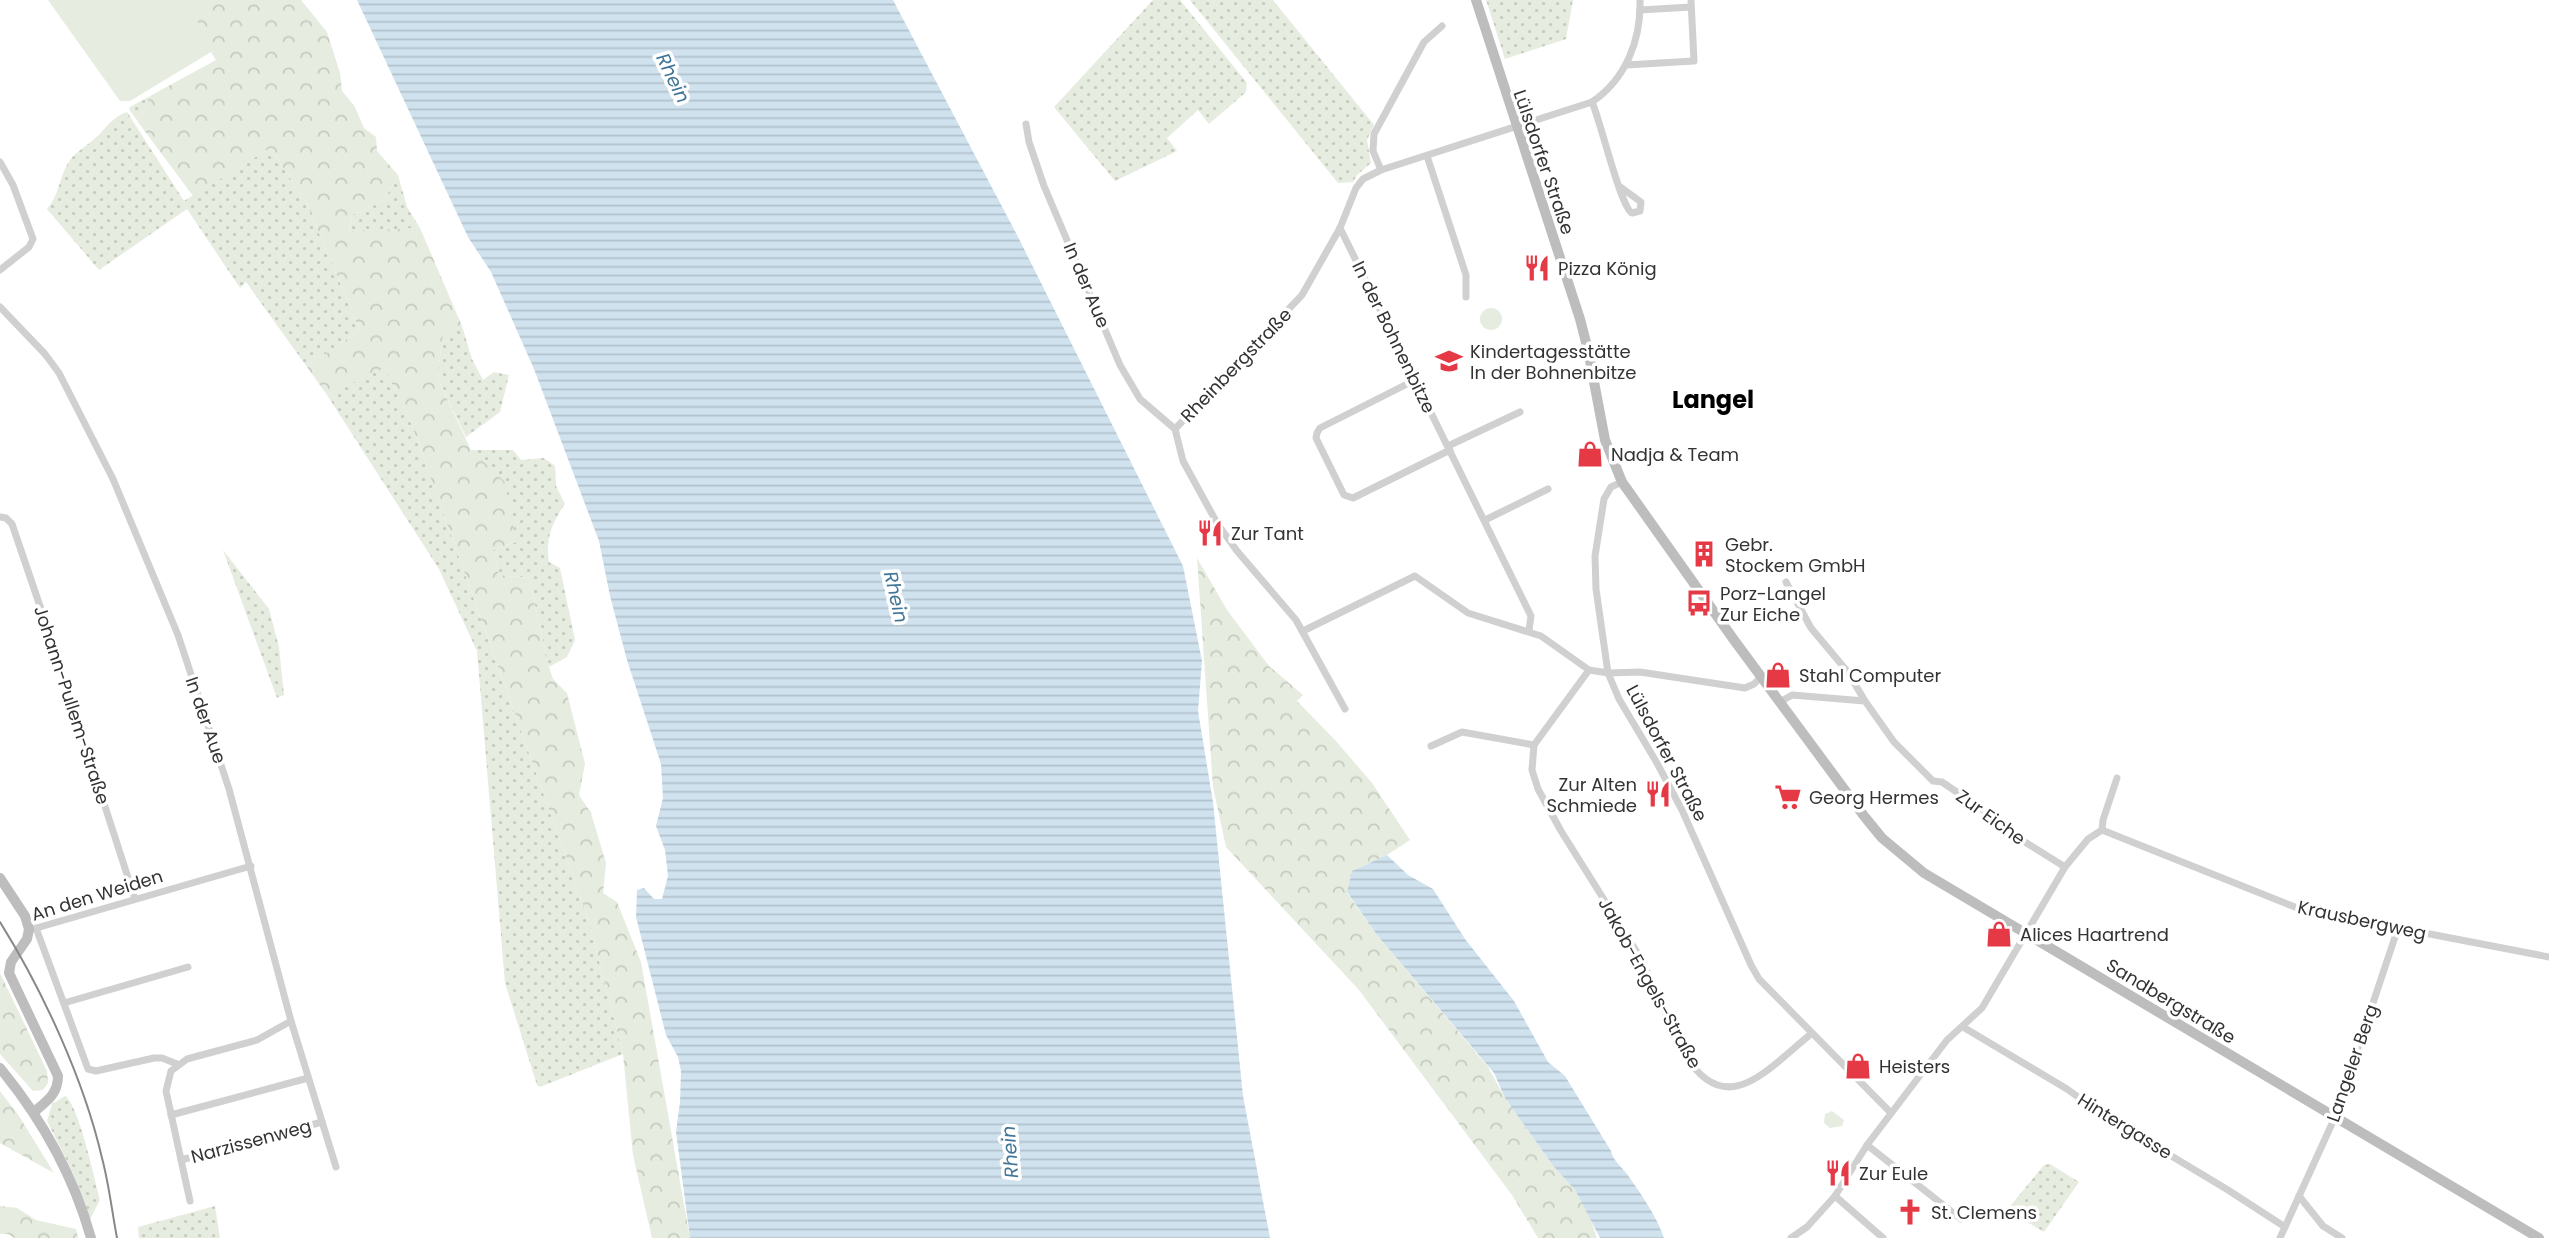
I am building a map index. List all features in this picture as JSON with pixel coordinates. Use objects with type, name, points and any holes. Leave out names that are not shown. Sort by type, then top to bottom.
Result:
[{"type":"street","name":"Lülsdorfer Straße","points":[[1476,0],[1580,319],[1605,440],[1622,482],[1611,487],[1604,499],[1595,556],[1595,580],[1608,673],[1619,699],[1682,810],[1751,965],[1770,992],[1891,1114]]},
{"type":"street","points":[[1619,186],[1592,102],[1608,90],[1626,65],[1634,47],[1640,0]]},
{"type":"street","points":[[1626,65],[1694,61],[1691,4],[1640,10]]},
{"type":"street","points":[[1381,170],[1373,150],[1374,134],[1424,42],[1442,26]]},
{"type":"street","name":"Rheinbergstraße","points":[[1345,709],[1303,631],[1220,527],[1182,461],[1175,429],[1302,295],[1340,228],[1356,188],[1363,179],[1381,170],[1592,102]]},
{"type":"street","name":"In der Aue","points":[[1026,124],[1044,187],[1120,365],[1140,399],[1175,429]]},
{"type":"street","points":[[1427,156],[1466,275],[1466,296]]},
{"type":"street","points":[[0,162],[13,186],[33,239],[29,247],[0,270]]},
{"type":"street","name":"In der Bohnenbitze","points":[[1340,228],[1531,616],[1529,631]]},
{"type":"street","name":"In der Aue","points":[[0,307],[60,373],[113,479],[178,635],[229,789],[291,1021],[336,1167]]},
{"type":"street","points":[[1415,380],[1320,428],[1317,438],[1344,495],[1353,498],[1520,412]]},
{"type":"street","name":"Sandbergstraße","points":[[1622,482],[1864,816],[1901,856],[1924,873],[2025,934],[2539,1238]]},
{"type":"street","points":[[1485,520],[1548,489]]},
{"type":"street","name":"Johann-Pullem-Straße","points":[[0,517],[6,518],[12,524],[135,899]]},
{"type":"street","points":[[1303,631],[1415,576],[1468,613],[1541,636],[1589,670],[1608,673],[1640,672],[1745,688],[1761,677]]},
{"type":"street","name":"Zur Eiche","points":[[1786,582],[1811,628],[1847,671],[1894,742],[1933,781],[1942,782],[2007,826],[2012,834],[2065,867]]},
{"type":"street","points":[[1431,746],[1462,732],[1534,745],[1589,670]]},
{"type":"street","points":[[1780,702],[1792,695],[1865,701]]},
{"type":"street","name":"Jakob-Engels-Straße","points":[[1534,745],[1532,769],[1538,789],[1561,831],[1640,957],[1685,1055],[1695,1070],[1719,1087],[1738,1087],[1761,1074],[1811,1034]]},
{"type":"street","points":[[1791,1238],[1807,1227],[1835,1196],[1867,1145],[1947,1040],[1982,1008],[2065,867],[2088,839],[2102,830],[2117,778]]},
{"type":"street","name":"Krausbergweg","points":[[2102,830],[2300,909],[2549,957]]},
{"type":"street","name":"An den Weiden","points":[[34,1112],[55,1094],[58,1076],[8,968],[32,929],[251,866]]},
{"type":"street","points":[[0,878],[32,929],[64,1003],[86,1066],[96,1071],[153,1058],[162,1058],[177,1064]]},
{"type":"street","name":"Langeler Berg","points":[[2280,1238],[2335,1117],[2398,928]]},
{"type":"street","points":[[64,1003],[188,967]]},
{"type":"street","points":[[190,1201],[166,1091],[167,1081],[177,1064],[187,1059],[257,1040],[291,1021]]},
{"type":"street","name":"Hintergasse","points":[[1963,1027],[2228,1189],[2285,1227]]},
{"type":"street","points":[[0,1068],[34,1112],[66,1169],[91,1238]]},
{"type":"street","points":[[171,1115],[308,1078]]},
{"type":"street","name":"Narzissenweg","points":[[181,1160],[322,1122]]},
{"type":"street","points":[[1867,1145],[1961,1219]]},
{"type":"street","points":[[1835,1196],[1883,1238]]},
{"type":"street","points":[[2299,1196],[2323,1226],[2342,1238]]},
{"type":"green space","points":[[48,0],[188,0],[211,52],[130,101],[120,101]]},
{"type":"green space","points":[[177,0],[301,0],[327,32],[340,73],[342,91],[355,107],[364,128],[376,137],[377,151],[398,175],[384,200],[352,215],[349,231],[420,228],[462,326],[443,336],[437,377],[471,450],[505,482],[516,542],[493,550],[499,575],[529,578],[549,667],[553,679],[567,693],[585,764],[579,795],[591,813],[606,863],[603,893],[617,902],[641,962],[690,1238],[652,1238],[633,1155],[623,1054],[589,921],[410,420],[384,368],[327,395],[307,367],[360,330],[306,202],[270,148],[193,196],[138,122],[150,96],[216,60]]},
{"type":"green space","points":[[1153,0],[1180,0],[1247,83],[1246,92],[1209,124],[1198,110],[1167,138],[1177,151],[1115,181],[1054,107]]},
{"type":"green space","points":[[1190,0],[1273,0],[1374,125],[1367,140],[1371,163],[1353,182],[1338,183]]},
{"type":"green space","points":[[1486,0],[1573,0],[1566,39],[1505,59]]},
{"type":"green space","points":[[150,96],[138,122],[129,109]]},
{"type":"green space","points":[[127,112],[184,201],[270,148],[306,202],[360,330],[307,367],[246,282],[240,288],[187,209],[99,270],[47,209],[70,159],[112,121]]},
{"type":"green space","points":[[398,175],[407,207],[420,228],[349,232],[352,215],[384,200]]},
{"type":"green space","points":[[1487,308],[1495,308],[1502,315],[1502,323],[1495,330],[1487,330],[1480,323],[1480,315]]},
{"type":"green space","points":[[462,326],[472,359],[483,380],[494,372],[509,375],[500,412],[466,437],[437,377],[443,336]]},
{"type":"green space","points":[[384,367],[410,420],[589,921],[623,1054],[540,1087],[537,1085],[505,983],[477,651],[439,569],[327,395]]},
{"type":"green space","points":[[471,450],[513,450],[521,460],[544,458],[555,466],[556,486],[565,504],[551,532],[548,554],[549,562],[560,568],[575,640],[567,657],[549,667],[529,578],[499,575],[493,550],[516,542]]},
{"type":"green space","points":[[223,550],[269,609],[279,647],[284,695],[277,698]]},
{"type":"green space","points":[[1197,558],[1227,610],[1269,666],[1303,695],[1297,701],[1372,783],[1410,840],[1387,855],[1352,871],[1347,893],[1377,935],[1488,1067],[1505,1098],[1554,1167],[1575,1190],[1597,1238],[1538,1238],[1512,1195],[1359,990],[1226,847],[1213,787]]},
{"type":"green space","points":[[0,973],[47,1071],[48,1083],[43,1090],[33,1091],[0,1054]]},
{"type":"green space","points":[[0,1091],[19,1116],[54,1173],[0,1143]]},
{"type":"green space","points":[[65,1096],[76,1113],[100,1200],[90,1219],[72,1171],[47,1121],[52,1104]]},
{"type":"green space","points":[[1832,1111],[1844,1120],[1842,1126],[1830,1128],[1824,1123],[1825,1114]]},
{"type":"green space","points":[[2050,1164],[2079,1182],[2044,1232],[2007,1210],[2044,1165]]},
{"type":"green space","points":[[0,1206],[17,1208],[36,1220],[76,1229],[78,1238],[14,1238],[8,1234],[0,1234]]},
{"type":"green space","points":[[215,1206],[220,1238],[139,1238],[138,1227]]},
{"type":"water","name":"Rhein","points":[[357,0],[893,0],[1017,235],[1183,566],[1202,661],[1198,711],[1213,802],[1243,1096],[1270,1238],[690,1238],[676,1132],[681,1071],[678,1057],[666,1035],[636,917],[637,890],[644,888],[654,899],[662,899],[668,876],[665,850],[656,826],[663,798],[661,764],[627,660],[599,541],[534,369],[491,272],[468,237]]},
{"type":"water","points":[[1387,855],[1408,875],[1433,889],[1465,939],[1514,1001],[1548,1062],[1565,1076],[1614,1158],[1648,1205],[1664,1238],[1600,1238],[1575,1190],[1554,1167],[1505,1098],[1494,1073],[1377,935],[1347,892],[1352,871]]},
{"type":"tram line","points":[[0,922],[32,977],[85,1098],[104,1168],[117,1238]]},
{"type":"place","name":"Pizza König","points":[[1537,268]]},
{"type":"place","name":"Kindertagesstätte In der Bohnenbitze","points":[[1449,361]]},
{"type":"place","name":"Nadja & Team","points":[[1590,454]]},
{"type":"place","name":"Zur Tant","points":[[1210,533]]},
{"type":"place","name":"Gebr. Stockem GmbH","points":[[1704,554]]},
{"type":"place","name":"Porz-Langel Zur Eiche","points":[[1699,603]]},
{"type":"place","name":"Stahl Computer","points":[[1778,675]]},
{"type":"place","name":"Zur Alten Schmiede","points":[[1658,794]]},
{"type":"place","name":"Georg Hermes","points":[[1788,797]]},
{"type":"place","name":"Alices Haartrend","points":[[1999,934]]},
{"type":"place","name":"Heisters","points":[[1858,1066]]},
{"type":"place","name":"Zur Eule","points":[[1838,1173]]},
{"type":"place","name":"St. Clemens","points":[[1910,1212]]},
{"type":"district","name":"Langel","points":[[1713,399]]}]
